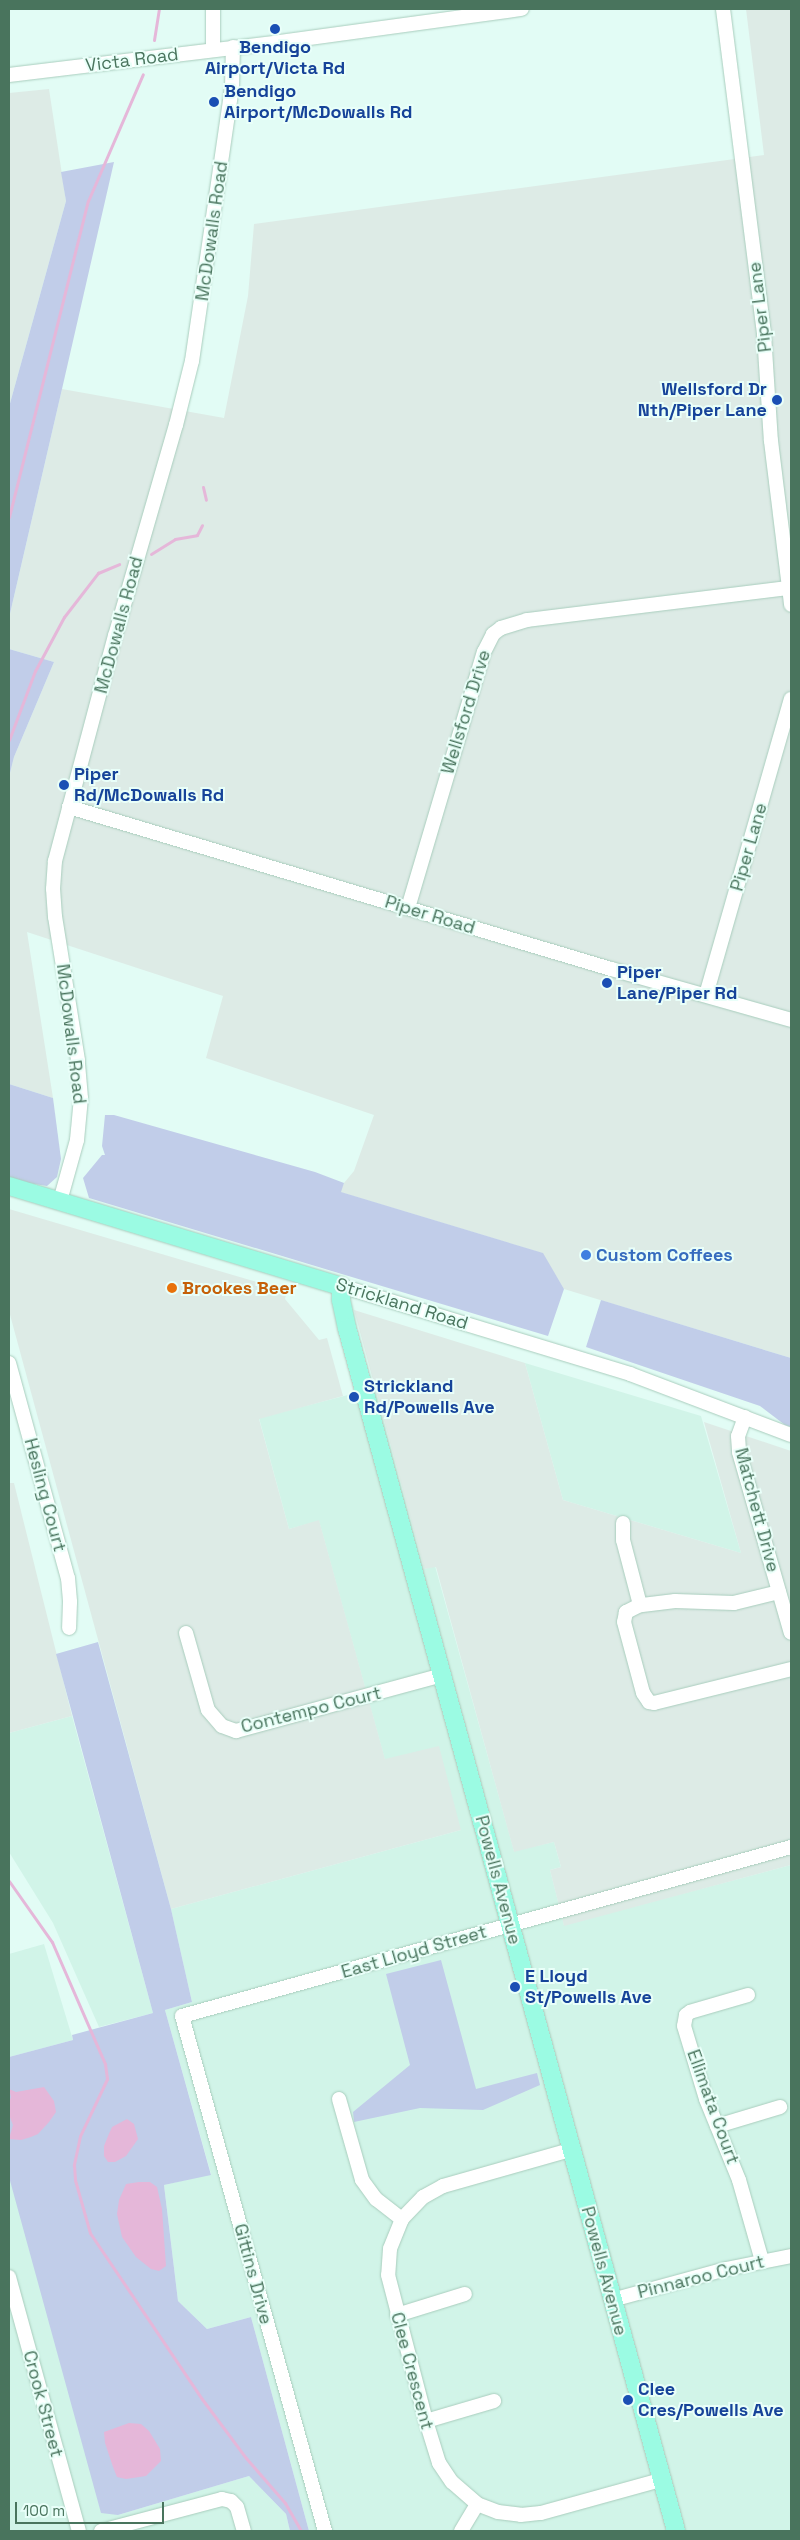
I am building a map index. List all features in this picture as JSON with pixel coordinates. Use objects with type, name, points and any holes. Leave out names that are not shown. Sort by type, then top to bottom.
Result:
[{"type":"main road","name":"Strickland Road","points":[[9,1186],[341,1286]]},
{"type":"main road","name":"Powells Avenue","points":[[341,1286],[340,1300],[347,1328],[570,2150],[676,2531]]},
{"type":"street","points":[[213,9],[213,49]]},
{"type":"street","name":"Victa Road","points":[[9,75],[233,48],[522,9]]},
{"type":"street","name":"Piper Lane","points":[[723,9],[764,334],[772,441],[791,606]]},
{"type":"street","name":"McDowalls Road","points":[[60,1201],[77,1140],[81,1104],[78,1060],[57,931],[53,889],[57,848],[117,628],[176,425],[192,361],[232,87],[233,48]]},
{"type":"street","name":"Wellsford Drive","points":[[408,908],[484,652],[493,634],[501,628],[527,620],[789,588]]},
{"type":"street","name":"Piper Lane","points":[[706,995],[791,699]]},
{"type":"street","name":"Piper Road","points":[[69,807],[791,1020]]},
{"type":"street","name":"Strickland Road","points":[[341,1286],[630,1374],[791,1435]]},
{"type":"street","name":"Hesling Court","points":[[9,1363],[68,1578],[70,1602],[69,1628]]},
{"type":"street","name":"Matchett Drive","points":[[745,1417],[738,1436],[739,1452],[791,1633]]},
{"type":"street","points":[[623,1523],[623,1540],[640,1605]]},
{"type":"street","points":[[779,1592],[734,1603],[675,1601],[640,1605],[626,1612],[624,1622],[643,1693],[649,1702],[661,1703],[791,1669]]},
{"type":"street","name":"Contempo Court","points":[[186,1632],[208,1710],[216,1722],[228,1729],[251,1728],[442,1675]]},
{"type":"street","name":"East Lloyd Street","points":[[182,2016],[791,1847]]},
{"type":"street","name":"Ellimata Court","points":[[748,1995],[690,2012],[684,2021],[706,2099],[739,2180],[762,2261]]},
{"type":"street","name":"Gittins Drive","points":[[182,2016],[325,2531]]},
{"type":"street","points":[[339,2099],[359,2172],[366,2188],[376,2199],[402,2219]]},
{"type":"street","points":[[717,2126],[780,2107]]},
{"type":"street","name":"Clee Crescent","points":[[570,2150],[443,2186],[423,2197],[402,2219],[388,2258],[389,2285],[426,2421],[435,2452],[444,2472],[461,2492],[477,2504],[498,2512],[531,2514],[661,2480]]},
{"type":"street","name":"Pinnaroo Court","points":[[612,2300],[762,2261],[791,2256]]},
{"type":"street","name":"Crook Street","points":[[9,2277],[79,2531]]},
{"type":"street","points":[[397,2315],[466,2294]]},
{"type":"street","points":[[426,2421],[494,2402]]},
{"type":"street","points":[[101,2531],[222,2499],[231,2501],[237,2507],[244,2531]]},
{"type":"street","points":[[461,2531],[477,2504]]},
{"type":"shaded area","points":[[746,9],[791,9],[791,1358],[564,1289],[542,1253],[340,1192],[344,1183],[354,1171],[374,1115],[206,1058],[223,996],[27,932],[53,1098],[9,1084],[9,777],[14,757],[54,662],[9,649],[9,618],[62,389],[224,418],[248,296],[254,224],[764,155]]},
{"type":"shaded area","points":[[49,89],[66,201],[9,407],[9,93]]},
{"type":"shaded area","points":[[114,162],[9,618],[9,407],[66,201],[61,172]]},
{"type":"shaded area","points":[[9,649],[54,662],[14,757],[9,777]]},
{"type":"shaded area","points":[[9,1084],[53,1098],[61,1159],[57,1177],[47,1186],[9,1180]]},
{"type":"shaded area","points":[[105,1115],[114,1115],[315,1172],[344,1183],[341,1192],[543,1253],[564,1289],[548,1336],[89,1198],[83,1178],[102,1155],[105,1155],[102,1146]]},
{"type":"shaded area","points":[[9,1209],[287,1291],[285,1299],[319,1340],[327,1338],[343,1396],[259,1419],[289,1529],[319,1520],[385,1759],[439,1746],[461,1830],[171,1909],[9,1311]]},
{"type":"shaded area","points":[[601,1300],[791,1358],[791,1427],[785,1425],[760,1406],[586,1347]]},
{"type":"shaded area","points":[[354,1310],[525,1363],[563,1500],[741,1553],[704,1422],[791,1451],[791,1865],[564,1926],[550,1870],[561,1867],[554,1842],[514,1852],[436,1567],[424,1569]]},
{"type":"shaded area","points":[[525,1363],[701,1416],[741,1553],[563,1500]]},
{"type":"shaded area","points":[[375,1388],[424,1569],[435,1566],[514,1851],[554,1842],[561,1867],[550,1870],[564,1925],[791,1865],[791,2531],[309,2531],[251,2317],[207,2329],[178,2301],[164,2185],[211,2174],[165,2010],[192,2002],[171,1909],[461,1830],[385,1760],[319,1521],[289,1529],[259,1418]]},
{"type":"shaded area","points":[[9,1483],[14,1483],[72,1716],[9,1733]]},
{"type":"shaded area","points":[[98,1642],[171,1909],[192,2002],[165,2010],[211,2175],[164,2185],[178,2301],[207,2329],[251,2317],[309,2531],[290,2531],[286,2514],[249,2476],[118,2515],[101,2513],[9,2177],[9,2057],[73,2040],[72,2035],[153,2013],[56,1654]]},
{"type":"shaded area","points":[[72,1716],[153,2013],[99,2027],[53,1923],[9,1852],[9,1733]]},
{"type":"shaded area","points":[[44,1944],[73,2040],[9,2057],[9,1954]]},
{"type":"shaded area","points":[[441,1960],[476,2089],[537,2073],[540,2085],[483,2110],[420,2108],[354,2122],[353,2112],[410,2065],[386,1974]]},
{"type":"shaded area","points":[[44,2087],[54,2101],[56,2112],[38,2134],[21,2140],[9,2139],[13,2125],[9,2115],[11,2097],[9,2089],[16,2092]]},
{"type":"shaded area","points":[[127,2119],[134,2124],[138,2139],[126,2156],[115,2162],[108,2162],[104,2156],[104,2146],[108,2136],[112,2127]]},
{"type":"shaded area","points":[[9,2172],[118,2515],[249,2476],[286,2514],[290,2531],[9,2531]]},
{"type":"shaded area","points":[[150,2182],[157,2187],[162,2209],[166,2266],[159,2271],[151,2269],[136,2257],[122,2237],[117,2214],[119,2200],[126,2184]]},
{"type":"shaded area","points":[[129,2423],[141,2424],[149,2431],[160,2449],[161,2461],[146,2476],[126,2479],[117,2477],[105,2443],[104,2432]]},
{"type":"waterway","points":[[154,40],[159,9]]},
{"type":"waterway","points":[[9,517],[88,201],[143,74]]},
{"type":"waterway","points":[[203,487],[206,500]]},
{"type":"waterway","points":[[151,554],[175,539],[197,535],[202,525]]},
{"type":"waterway","points":[[9,740],[35,671],[64,617],[98,573],[119,564]]},
{"type":"waterway","points":[[9,1881],[52,1942],[105,2064],[107,2079],[80,2136],[74,2165],[75,2180],[90,2233],[202,2399],[246,2458],[285,2503],[301,2531]]},
{"type":"place","name":"Bendigo Airport/Victa Rd","points":[[275,29]]},
{"type":"place","name":"Bendigo Airport/McDowalls Rd","points":[[214,102]]},
{"type":"place","name":"Wellsford Dr Nth/Piper Lane","points":[[777,400]]},
{"type":"place","name":"Piper Rd/McDowalls Rd","points":[[64,785]]},
{"type":"place","name":"Piper Lane/Piper Rd","points":[[607,983]]},
{"type":"place","name":"Custom Coffees","points":[[586,1255]]},
{"type":"place","name":"Brookes Beer","points":[[172,1288]]},
{"type":"place","name":"Strickland Rd/Powells Ave","points":[[354,1397]]},
{"type":"place","name":"E Lloyd St/Powells Ave","points":[[515,1987]]},
{"type":"place","name":"Clee Cres/Powells Ave","points":[[628,2400]]}]
